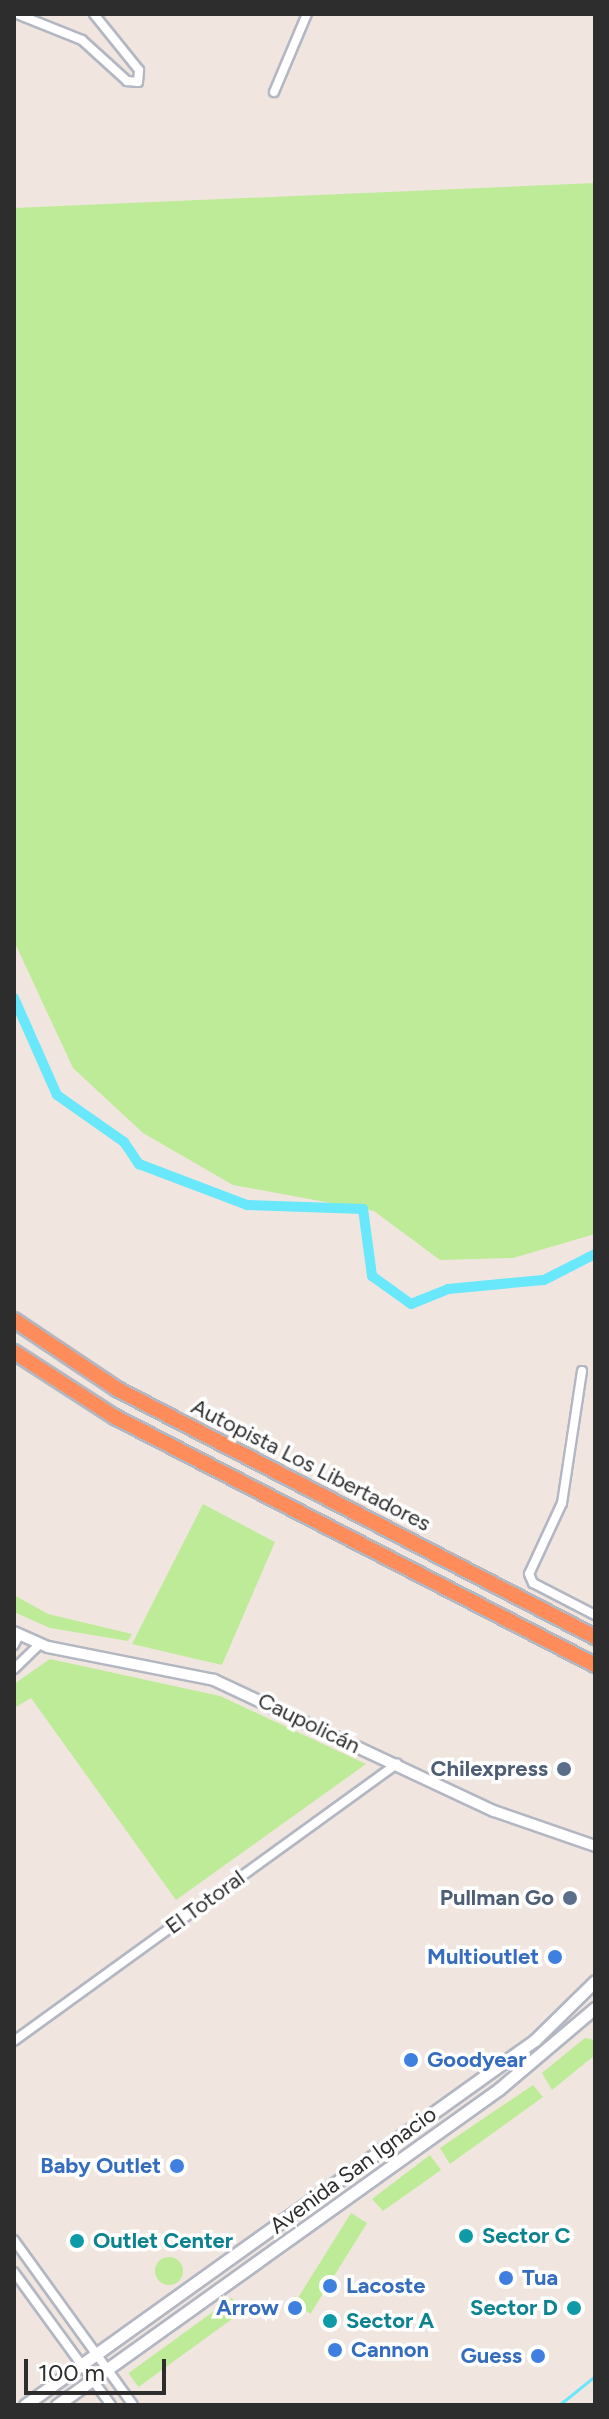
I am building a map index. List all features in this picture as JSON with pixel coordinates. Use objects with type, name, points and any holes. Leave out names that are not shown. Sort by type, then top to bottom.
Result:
[{"type":"highway","name":"Autopista Los Libertadores","points":[[14,1320],[117,1389],[595,1637]]},
{"type":"highway","points":[[14,1352],[115,1417],[595,1665]]},
{"type":"main road","name":"Avenida San Ignacio","points":[[25,2405],[551,2027],[595,1981]]},
{"type":"main road","name":"Avenida San Ignacio","points":[[57,2405],[499,2089],[595,2008]]},
{"type":"main road","points":[[488,2073],[499,2089]]},
{"type":"main road","points":[[443,2106],[454,2111],[454,2121]]},
{"type":"main road","points":[[172,2301],[182,2316]]},
{"type":"street","points":[[17,14],[82,40],[127,81],[138,82],[139,70],[94,14]]},
{"type":"street","points":[[274,92],[307,14]]},
{"type":"street","points":[[582,1371],[562,1503],[529,1577],[595,1615]]},
{"type":"street","name":"Caupolicán","points":[[16,1637],[39,1645],[214,1680],[494,1811],[595,1846]]},
{"type":"street","points":[[14,1669],[39,1645]]},
{"type":"street","name":"El Totoral","points":[[14,2041],[397,1764]]},
{"type":"street","points":[[14,2240],[133,2405]]},
{"type":"street","points":[[14,2272],[111,2405]]},
{"type":"green space","points":[[595,183],[595,1234],[513,1258],[440,1260],[374,1211],[233,1185],[143,1133],[73,1068],[14,941],[14,208]]},
{"type":"green space","points":[[203,1504],[275,1542],[222,1665],[132,1644]]},
{"type":"green space","points":[[14,1595],[48,1614],[132,1634],[128,1641],[50,1628],[14,1612]]},
{"type":"green space","points":[[50,1659],[220,1696],[366,1764],[176,1900],[31,1698],[14,1708],[14,1684]]},
{"type":"green space","points":[[585,2038],[595,2040],[595,2055],[552,2090],[542,2073]]},
{"type":"green space","points":[[533,2085],[543,2097],[450,2164],[440,2148]]},
{"type":"green space","points":[[430,2155],[441,2170],[383,2211],[372,2199]]},
{"type":"green space","points":[[351,2213],[367,2223],[310,2314],[294,2304]]},
{"type":"green space","points":[[169,2257],[179,2261],[183,2271],[179,2281],[169,2285],[159,2281],[155,2271],[159,2261]]},
{"type":"green space","points":[[232,2298],[242,2312],[138,2387],[128,2373]]},
{"type":"waterway","points":[[14,998],[57,1095],[124,1142],[139,1164],[247,1205],[363,1209],[372,1276],[411,1304],[448,1289],[544,1280],[595,1254]]},
{"type":"waterway","points":[[559,2405],[595,2376]]},
{"type":"place","name":"Chilexpress","points":[[564,1769]]},
{"type":"place","name":"Pullman Go","points":[[570,1898]]},
{"type":"place","name":"Multioutlet","points":[[555,1957]]},
{"type":"place","name":"Goodyear","points":[[411,2060]]},
{"type":"place","name":"Baby Outlet","points":[[177,2166]]},
{"type":"place","name":"Sector C","points":[[466,2236]]},
{"type":"place","name":"Outlet Center","points":[[77,2241]]},
{"type":"place","name":"Tua","points":[[506,2278]]},
{"type":"place","name":"Lacoste","points":[[330,2286]]},
{"type":"place","name":"Arrow","points":[[295,2308]]},
{"type":"place","name":"Sector D","points":[[574,2308]]},
{"type":"place","name":"Sector A","points":[[330,2321]]},
{"type":"place","name":"Cannon","points":[[335,2350]]},
{"type":"place","name":"Guess","points":[[538,2356]]}]
